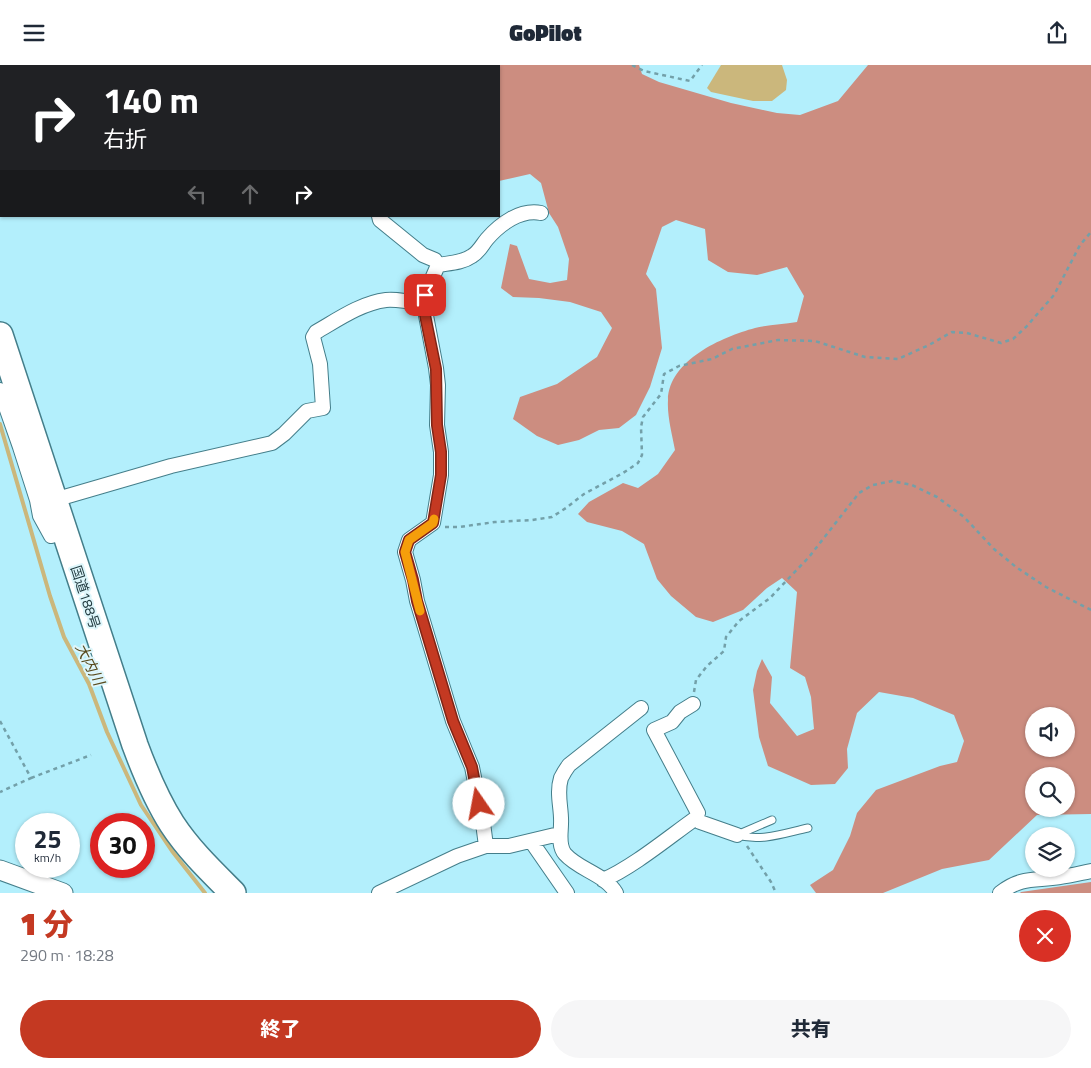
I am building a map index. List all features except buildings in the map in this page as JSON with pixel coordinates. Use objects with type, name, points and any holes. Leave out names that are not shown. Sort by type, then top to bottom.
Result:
[{"type":"highway","name":"国道188号","points":[[0,335],[135,745],[151,786],[172,824],[226,891]]},
{"type":"main road","points":[[0,870],[63,893]]},
{"type":"street","points":[[438,265],[470,257],[478,251],[488,238],[520,214],[532,211],[541,213]]},
{"type":"street","points":[[379,217],[380,220],[424,255],[435,260],[438,265]]},
{"type":"street","points":[[438,265],[425,295],[424,305],[436,369],[437,425],[441,452],[441,475],[433,523],[409,540],[405,552],[417,601],[453,721],[472,767],[486,846]]},
{"type":"street","points":[[54,500],[171,465],[272,443],[307,411],[324,408],[320,364],[313,337],[316,332],[366,305],[386,300],[404,300],[424,305]]},
{"type":"street","points":[[0,390],[37,500],[40,516],[51,536],[64,532]]},
{"type":"street","points":[[603,880],[614,875],[696,818],[698,813],[693,801],[654,730],[672,722],[680,712],[693,704]]},
{"type":"street","points":[[616,893],[612,885],[575,862],[563,852],[559,833],[561,825],[558,794],[561,777],[569,765],[641,708]]},
{"type":"street","points":[[696,818],[700,822],[737,835]]},
{"type":"street","points":[[379,893],[457,856],[486,846],[509,846],[559,833]]},
{"type":"street","points":[[531,841],[567,893]]},
{"type":"street","points":[[1000,893],[1011,884],[1022,881],[1059,878],[1091,871]]},
{"type":"lane","points":[[737,835],[772,820]]},
{"type":"lane","points":[[737,835],[746,838],[761,838],[808,828]]},
{"type":"path","points":[[632,65],[644,71],[690,81],[702,65]]},
{"type":"path","points":[[433,523],[446,527],[460,527],[495,522],[532,520],[552,517],[566,509],[584,494],[638,463],[642,455],[641,427],[644,417],[661,394],[664,374],[680,366],[712,359],[732,349],[778,340],[815,341],[865,357],[898,359],[952,332],[967,333],[1001,343],[1013,339],[1054,295],[1080,245],[1091,232]]},
{"type":"path","points":[[693,704],[696,680],[707,666],[724,651],[726,637],[739,621],[770,598],[810,557],[859,493],[874,485],[892,481],[912,485],[937,497],[964,517],[994,549],[1016,567],[1046,587],[1091,610]]},
{"type":"path","points":[[0,721],[31,778]]},
{"type":"path","points":[[0,792],[91,755]]},
{"type":"path","points":[[737,835],[745,843],[771,882],[776,893]]},
{"type":"shaded area","points":[[500,65],[639,65],[642,74],[659,82],[731,103],[777,113],[800,115],[838,101],[868,65],[1091,65],[1091,814],[1075,814],[1075,767],[1025,767],[1025,817],[1035,817],[989,860],[942,869],[883,893],[816,893],[810,885],[833,870],[850,836],[857,813],[876,790],[940,766],[957,762],[964,741],[954,715],[913,698],[879,692],[857,713],[847,749],[848,768],[835,784],[811,785],[768,766],[759,737],[753,690],[762,659],[772,677],[770,703],[797,736],[814,729],[811,697],[805,677],[790,668],[797,592],[782,578],[767,588],[743,610],[713,622],[696,617],[671,596],[657,579],[644,544],[622,531],[587,522],[578,514],[589,502],[623,483],[638,488],[658,474],[675,450],[669,419],[668,400],[671,386],[677,373],[687,362],[713,344],[728,337],[760,327],[797,322],[804,296],[787,267],[757,275],[728,272],[708,260],[705,229],[676,220],[662,227],[646,274],[656,289],[662,348],[650,387],[636,415],[619,428],[599,430],[579,440],[558,445],[537,436],[513,419],[520,397],[557,384],[597,357],[612,328],[601,312],[570,302],[513,297],[501,288],[510,244],[517,246],[529,279],[550,283],[567,280],[569,259],[558,227],[549,213],[541,183],[530,174],[500,181]]},
{"type":"shaded area","points":[[721,65],[782,65],[787,80],[786,90],[772,101],[753,101],[711,92],[707,88]]},
{"type":"shaded area","points":[[1091,882],[1091,893],[1020,893],[1021,892]]},
{"type":"waterway","name":"大内川","points":[[0,424],[50,596],[64,637],[89,684],[107,732],[141,805],[172,851],[205,893]]},
{"type":"slow traffic","points":[[420,611],[405,552],[409,540],[433,523],[434,519]]},
{"type":"route","points":[[425,295],[425,315],[433,347],[438,385],[437,425],[441,452],[441,475],[433,523],[409,540],[405,552],[417,601],[453,721],[472,767],[479,804]]}]
